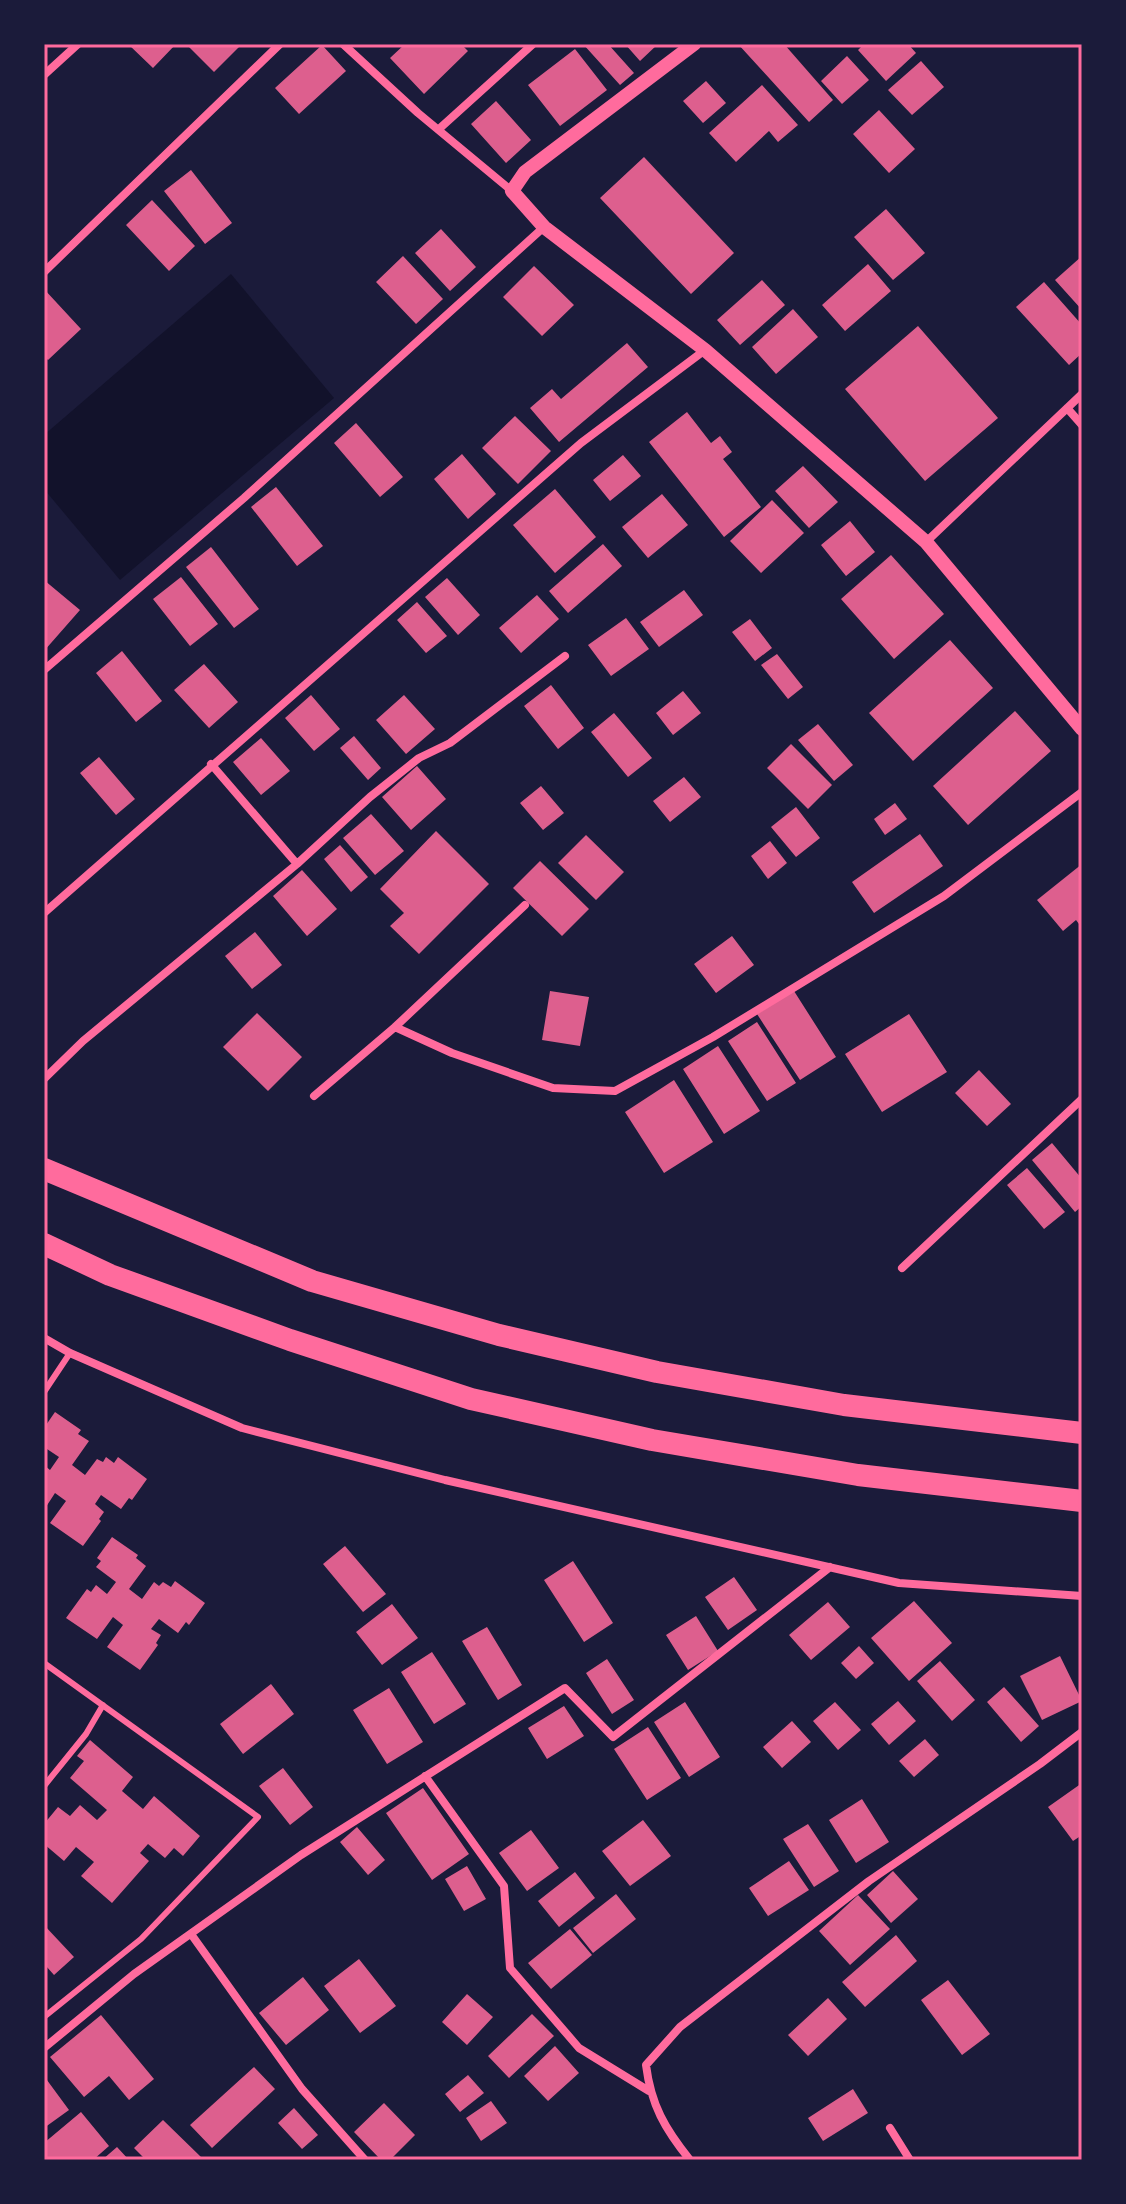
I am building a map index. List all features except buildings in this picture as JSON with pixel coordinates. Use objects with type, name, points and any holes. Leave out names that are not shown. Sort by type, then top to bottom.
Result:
[{"type":"highway","points":[[44,1169],[312,1281],[499,1335],[657,1372],[844,1405],[1082,1433]]},
{"type":"highway","points":[[44,1244],[110,1275],[245,1324],[471,1399],[652,1440],[843,1472],[1082,1501]]},
{"type":"street","points":[[44,75],[78,44]]},
{"type":"street","points":[[44,272],[280,44]]},
{"type":"street","points":[[343,44],[512,191],[544,227],[705,350],[926,542],[1082,729]]},
{"type":"street","points":[[439,129],[533,44]]},
{"type":"street","points":[[512,191],[525,172],[694,44]]},
{"type":"street","points":[[44,670],[244,498],[544,227]]},
{"type":"street","points":[[44,913],[581,443],[705,350]]},
{"type":"street","points":[[926,542],[1082,394]]},
{"type":"street","points":[[1067,408],[1082,425]]},
{"type":"street","points":[[44,1079],[83,1041],[297,864],[370,797],[419,758],[450,743],[565,656]]},
{"type":"street","points":[[211,764],[297,864]]},
{"type":"street","points":[[395,1027],[452,1053],[553,1088],[615,1091],[713,1037],[944,896],[1082,792]]},
{"type":"street","points":[[314,1096],[395,1027],[525,905]]},
{"type":"street","points":[[902,1268],[1082,1099]]},
{"type":"street","points":[[44,1338],[70,1353],[242,1428],[445,1480],[899,1583],[1082,1596]]},
{"type":"street","points":[[44,2048],[134,1974],[301,1855],[565,1688],[613,1737],[830,1567]]},
{"type":"street","points":[[690,2160],[670,2135],[649,2091],[646,2065],[680,2027],[869,1881],[1082,1732]]},
{"type":"street","points":[[425,1776],[504,1886],[510,1968],[579,2048],[649,2091]]},
{"type":"street","points":[[191,1934],[302,2089],[365,2160]]},
{"type":"street","points":[[890,2128],[910,2160]]},
{"type":"lane","points":[[44,1392],[70,1353]]},
{"type":"lane","points":[[44,1663],[258,1817],[141,1939],[44,2017]]},
{"type":"lane","points":[[44,1786],[86,1734],[103,1705]]},
{"type":"shaded area","points":[[231,274],[334,398],[120,580],[44,489],[44,435]]}]
